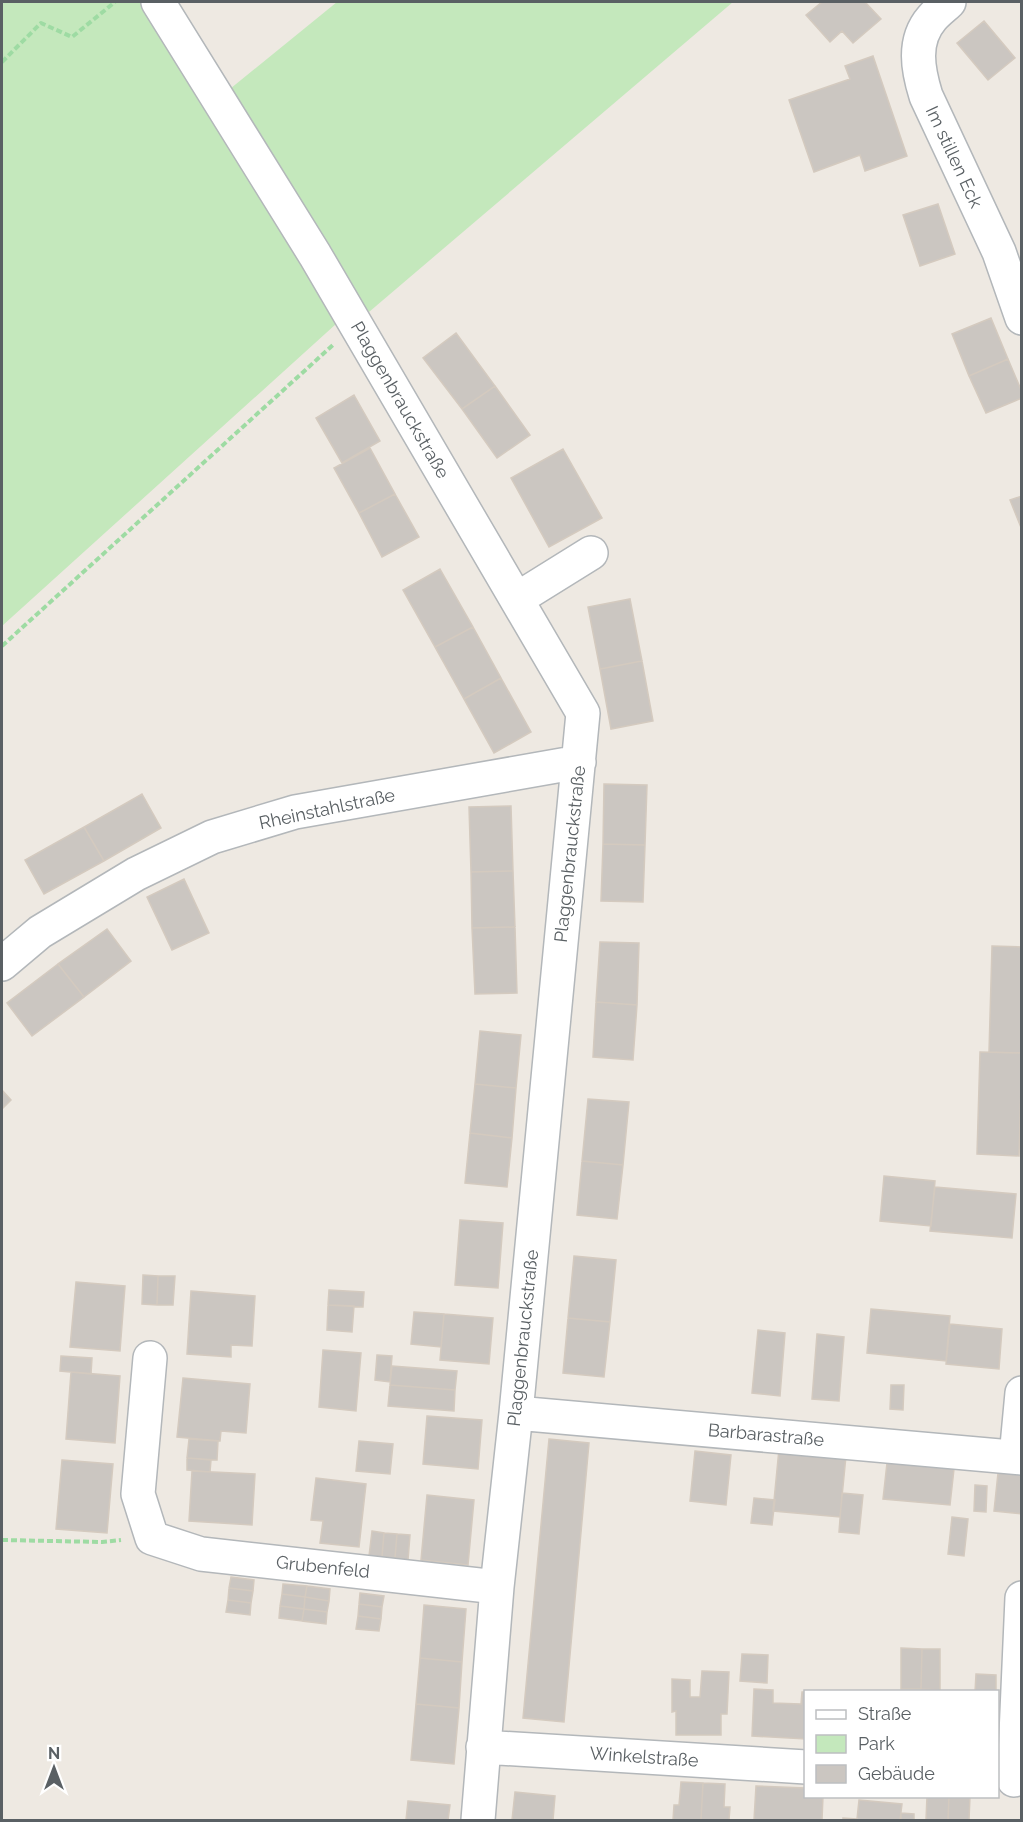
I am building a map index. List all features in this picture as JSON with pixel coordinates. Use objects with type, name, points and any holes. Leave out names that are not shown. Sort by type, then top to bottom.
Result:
[{"type":"street","name":"Plaggenbrauckstraße","points":[[158,2],[315,255],[583,713],[516,1413],[497,1587],[478,1821]]},
{"type":"street","name":"Im stillen Eck","points":[[949,2],[931,19],[922,35],[918,50],[919,72],[926,96],[999,252],[1022,318]]},
{"type":"street","points":[[517,600],[591,553]]},
{"type":"street","name":"Rheinstahlstraße","points":[[2,964],[40,932],[136,874],[212,837],[295,812],[579,762]]},
{"type":"street","points":[[150,1358],[138,1494],[152,1538]]},
{"type":"street","name":"Barbarastraße","points":[[516,1413],[1019,1457],[1022,1393]]},
{"type":"street","name":"Grubenfeld","points":[[152,1538],[201,1554],[497,1587]]},
{"type":"street","points":[[1011,1780],[1022,1598]]},
{"type":"street","name":"Winkelstraße","points":[[483,1747],[804,1767]]},
{"type":"path","points":[[2,62],[41,23],[72,37],[115,2]]},
{"type":"path","points":[[2,646],[355,324]]},
{"type":"path","points":[[2,1540],[102,1542],[152,1538]]},
{"type":"green space","points":[[2,2],[172,2],[225,93],[337,2],[733,2],[369,312],[364,305],[336,324],[2,626]]},
{"type":"building","points":[[822,2],[865,2],[881,19],[853,43],[842,31],[830,42],[806,15]]},
{"type":"building","points":[[984,21],[1015,58],[988,80],[957,43]]},
{"type":"building","points":[[873,56],[907,156],[865,171],[860,155],[814,172],[789,100],[850,79],[845,66]]},
{"type":"building","points":[[938,204],[955,254],[920,266],[903,215]]},
{"type":"building","points":[[991,318],[1008,359],[969,376],[952,334]]},
{"type":"building","points":[[456,333],[495,386],[462,409],[423,358]]},
{"type":"building","points":[[1008,359],[1022,392],[1022,398],[986,413],[969,376]]},
{"type":"building","points":[[495,386],[530,435],[497,458],[462,409]]},
{"type":"building","points":[[354,395],[380,441],[342,463],[316,418]]},
{"type":"building","points":[[370,448],[395,494],[359,513],[334,468]]},
{"type":"building","points":[[563,449],[602,518],[549,547],[511,478]]},
{"type":"building","points":[[395,494],[419,537],[382,557],[359,513]]},
{"type":"building","points":[[1022,496],[1022,530],[1010,500]]},
{"type":"building","points":[[440,569],[473,627],[435,647],[403,590]]},
{"type":"building","points":[[630,599],[642,661],[600,669],[588,607]]},
{"type":"building","points":[[473,627],[501,678],[464,699],[435,647]]},
{"type":"building","points":[[642,661],[653,721],[611,729],[600,669]]},
{"type":"building","points":[[501,678],[531,732],[494,753],[464,699]]},
{"type":"building","points":[[604,784],[647,785],[645,845],[603,844]]},
{"type":"building","points":[[142,794],[161,828],[104,861],[84,827]]},
{"type":"building","points":[[511,806],[513,871],[471,872],[469,807]]},
{"type":"building","points":[[84,827],[104,861],[44,894],[25,860]]},
{"type":"building","points":[[603,844],[645,845],[643,902],[601,901]]},
{"type":"building","points":[[513,871],[515,927],[472,928],[471,872]]},
{"type":"building","points":[[184,879],[209,933],[172,950],[147,897]]},
{"type":"building","points":[[515,927],[517,993],[475,994],[472,928]]},
{"type":"building","points":[[107,929],[131,961],[84,997],[58,964]]},
{"type":"building","points":[[600,942],[639,943],[637,1005],[596,1002]]},
{"type":"building","points":[[992,946],[1022,947],[1022,1053],[989,1052]]},
{"type":"building","points":[[58,964],[84,997],[32,1036],[7,1003]]},
{"type":"building","points":[[596,1002],[637,1005],[633,1060],[593,1057]]},
{"type":"building","points":[[480,1031],[521,1035],[516,1088],[475,1084]]},
{"type":"building","points":[[980,1052],[1022,1053],[1019,1156],[977,1154]]},
{"type":"building","points":[[475,1084],[516,1088],[512,1138],[470,1133]]},
{"type":"building","points":[[2,1090],[11,1100],[2,1109]]},
{"type":"building","points":[[588,1099],[629,1102],[623,1165],[582,1161]]},
{"type":"building","points":[[470,1133],[512,1138],[507,1187],[465,1183]]},
{"type":"building","points":[[582,1161],[623,1165],[617,1219],[577,1215]]},
{"type":"building","points":[[884,1176],[935,1181],[931,1226],[880,1221]]},
{"type":"building","points":[[935,1187],[1016,1194],[1012,1238],[930,1231]]},
{"type":"building","points":[[460,1220],[503,1223],[498,1288],[455,1285]]},
{"type":"building","points":[[574,1256],[616,1260],[610,1322],[568,1318]]},
{"type":"building","points":[[143,1275],[158,1276],[157,1305],[142,1304]]},
{"type":"building","points":[[158,1276],[175,1276],[173,1305],[157,1305]]},
{"type":"building","points":[[76,1282],[125,1286],[120,1351],[70,1347]]},
{"type":"building","points":[[329,1290],[364,1292],[363,1307],[328,1305]]},
{"type":"building","points":[[191,1291],[255,1296],[252,1346],[231,1345],[231,1357],[187,1354]]},
{"type":"building","points":[[328,1305],[354,1306],[352,1332],[327,1330]]},
{"type":"building","points":[[871,1309],[950,1316],[946,1361],[867,1353]]},
{"type":"building","points":[[414,1312],[444,1314],[441,1347],[411,1344]]},
{"type":"building","points":[[444,1314],[493,1318],[489,1364],[440,1360]]},
{"type":"building","points":[[568,1318],[610,1322],[604,1377],[563,1373]]},
{"type":"building","points":[[950,1324],[1002,1329],[999,1369],[946,1364]]},
{"type":"building","points":[[758,1330],[785,1333],[780,1396],[752,1393]]},
{"type":"building","points":[[817,1334],[844,1337],[839,1401],[812,1399]]},
{"type":"building","points":[[323,1350],[361,1353],[356,1411],[319,1407]]},
{"type":"building","points":[[377,1355],[392,1356],[390,1382],[375,1380]]},
{"type":"building","points":[[61,1356],[92,1358],[91,1374],[60,1371]]},
{"type":"building","points":[[392,1366],[457,1371],[455,1390],[390,1385]]},
{"type":"building","points":[[71,1372],[120,1376],[115,1443],[66,1439]]},
{"type":"building","points":[[183,1378],[250,1384],[246,1433],[221,1431],[220,1441],[177,1437]]},
{"type":"building","points":[[390,1385],[455,1390],[454,1411],[388,1406]]},
{"type":"building","points":[[891,1385],[904,1385],[903,1410],[890,1409]]},
{"type":"building","points":[[427,1416],[482,1420],[478,1469],[423,1464]]},
{"type":"building","points":[[189,1439],[218,1441],[217,1460],[187,1458]]},
{"type":"building","points":[[549,1439],[589,1443],[564,1722],[523,1718]]},
{"type":"building","points":[[359,1441],[393,1444],[390,1474],[356,1471]]},
{"type":"building","points":[[779,1449],[846,1456],[840,1517],[773,1511]]},
{"type":"building","points":[[695,1451],[731,1455],[726,1505],[690,1501]]},
{"type":"building","points":[[187,1458],[211,1460],[210,1472],[187,1470]]},
{"type":"building","points":[[62,1460],[113,1464],[107,1533],[56,1529]]},
{"type":"building","points":[[887,1463],[954,1469],[950,1505],[883,1499]]},
{"type":"building","points":[[192,1471],[255,1474],[252,1525],[189,1521]]},
{"type":"building","points":[[998,1473],[1022,1475],[1022,1514],[994,1511]]},
{"type":"building","points":[[316,1478],[366,1484],[359,1547],[320,1543],[323,1521],[311,1520]]},
{"type":"building","points":[[975,1485],[987,1486],[986,1512],[974,1511]]},
{"type":"building","points":[[842,1493],[863,1495],[859,1534],[839,1532]]},
{"type":"building","points":[[427,1495],[474,1500],[468,1565],[421,1560]]},
{"type":"building","points":[[754,1498],[775,1500],[772,1525],[751,1523]]},
{"type":"building","points":[[952,1517],[968,1519],[964,1556],[948,1554]]},
{"type":"building","points":[[372,1531],[384,1533],[382,1557],[369,1556]]},
{"type":"building","points":[[384,1533],[397,1534],[395,1558],[382,1557]]},
{"type":"building","points":[[397,1534],[410,1535],[408,1560],[395,1558]]},
{"type":"building","points":[[231,1577],[254,1580],[253,1591],[229,1588]]},
{"type":"building","points":[[283,1584],[307,1586],[305,1597],[282,1594]]},
{"type":"building","points":[[307,1586],[330,1589],[329,1601],[305,1597]]},
{"type":"building","points":[[229,1588],[253,1591],[251,1603],[228,1600]]},
{"type":"building","points":[[360,1593],[384,1596],[382,1607],[359,1604]]},
{"type":"building","points":[[282,1594],[305,1597],[304,1609],[280,1606]]},
{"type":"building","points":[[305,1597],[329,1601],[327,1612],[304,1609]]},
{"type":"building","points":[[228,1600],[251,1603],[250,1615],[226,1612]]},
{"type":"building","points":[[359,1604],[382,1607],[381,1619],[358,1616]]},
{"type":"building","points":[[424,1605],[466,1609],[462,1662],[420,1658]]},
{"type":"building","points":[[280,1606],[304,1609],[302,1621],[279,1618]]},
{"type":"building","points":[[304,1609],[327,1612],[326,1624],[302,1621]]},
{"type":"building","points":[[358,1616],[381,1619],[379,1631],[356,1629]]},
{"type":"building","points":[[901,1648],[922,1649],[921,1689],[901,1689]]},
{"type":"building","points":[[922,1649],[940,1649],[940,1690],[921,1689]]},
{"type":"building","points":[[742,1654],[768,1655],[767,1683],[740,1681]]},
{"type":"building","points":[[420,1658],[462,1662],[459,1708],[416,1704]]},
{"type":"building","points":[[702,1671],[729,1672],[727,1714],[721,1714],[721,1735],[676,1735],[676,1711],[672,1712],[672,1679],[690,1680],[690,1697],[700,1697]]},
{"type":"building","points":[[976,1674],[996,1675],[996,1690],[975,1690]]},
{"type":"building","points":[[754,1689],[773,1690],[773,1703],[801,1704],[802,1692],[804,1692],[804,1739],[752,1736]]},
{"type":"building","points":[[999,1701],[1001,1701],[999,1748]]},
{"type":"building","points":[[416,1704],[459,1708],[454,1764],[411,1760]]},
{"type":"building","points":[[681,1782],[703,1783],[701,1820],[673,1820],[674,1805],[679,1805]]},
{"type":"building","points":[[703,1783],[725,1784],[724,1807],[730,1807],[729,1820],[701,1820]]},
{"type":"building","points":[[756,1786],[804,1788],[804,1798],[823,1798],[822,1820],[754,1820]]},
{"type":"building","points":[[515,1792],[555,1796],[553,1820],[512,1820]]},
{"type":"building","points":[[927,1798],[949,1798],[948,1820],[926,1820]]},
{"type":"building","points":[[949,1798],[970,1798],[969,1820],[948,1820]]},
{"type":"building","points":[[859,1800],[902,1804],[900,1820],[843,1820],[843,1818],[857,1819]]},
{"type":"building","points":[[408,1801],[450,1805],[448,1820],[406,1820]]},
{"type":"building","points":[[901,1813],[914,1814],[914,1820],[901,1820]]}]
